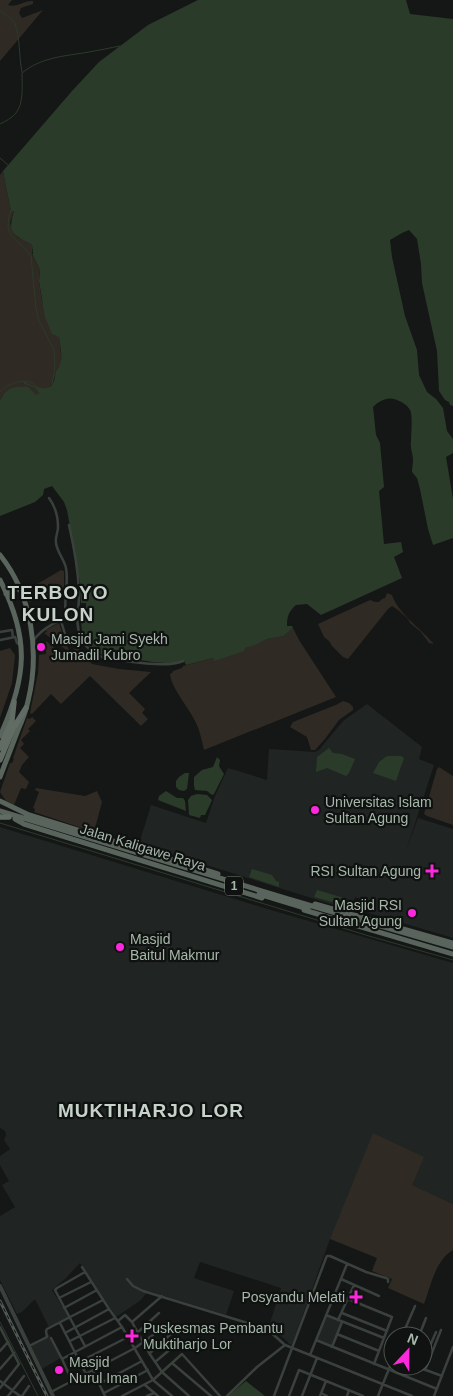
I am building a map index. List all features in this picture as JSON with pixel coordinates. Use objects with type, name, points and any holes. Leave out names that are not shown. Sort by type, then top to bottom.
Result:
[{"type":"highway","points":[[0,555],[11,570],[19,588],[27,607],[32,631],[32,674],[26,708],[0,777]]},
{"type":"highway","points":[[0,580],[17,622],[22,656],[12,720],[0,748]]},
{"type":"highway","points":[[6,594],[19,588]]},
{"type":"highway","points":[[0,736],[14,702]]},
{"type":"highway","points":[[0,760],[14,727],[26,708]]},
{"type":"highway","name":"1","points":[[0,801],[61,830]]},
{"type":"highway","points":[[0,814],[61,830]]},
{"type":"highway","points":[[0,814],[9,817]]},
{"type":"highway","points":[[26,814],[290,900]]},
{"type":"highway","name":"Jalan Kaligawe Raya","points":[[9,817],[377,925],[453,950]]},
{"type":"highway","points":[[15,819],[24,824],[165,869],[453,950]]},
{"type":"highway","name":"Jalan Kaligawe Raya","points":[[61,830],[290,900]]},
{"type":"highway","points":[[377,925],[453,943]]},
{"type":"street","points":[[49,498],[56,512],[58,530],[56,544],[66,569],[64,603],[66,618]]},
{"type":"street","points":[[69,525],[78,581],[79,602],[77,617],[80,634],[84,642],[104,658],[154,664],[176,664],[183,661]]},
{"type":"street","points":[[32,642],[39,632],[66,618],[77,617]]},
{"type":"street","points":[[61,621],[68,644]]},
{"type":"street","points":[[0,632],[12,630],[18,644],[21,645]]},
{"type":"street","points":[[32,631],[39,632]]},
{"type":"street","points":[[0,640],[14,637]]},
{"type":"street","points":[[274,1396],[289,1346],[328,1256],[386,1278],[388,1282]]},
{"type":"street","points":[[310,1355],[347,1264]]},
{"type":"street","points":[[82,1267],[128,1336],[154,1380],[172,1396]]},
{"type":"street","points":[[85,1272],[57,1288],[56,1291],[85,1346]]},
{"type":"street","points":[[128,1279],[137,1288],[267,1329],[289,1346],[412,1396]]},
{"type":"street","points":[[341,1280],[379,1296]]},
{"type":"street","points":[[59,1298],[91,1282]]},
{"type":"street","points":[[338,1320],[354,1285]]},
{"type":"street","points":[[0,1286],[52,1394],[72,1381],[135,1348],[153,1335]]},
{"type":"street","points":[[64,1308],[97,1290]]},
{"type":"street","points":[[132,1322],[162,1296]]},
{"type":"street","points":[[348,1299],[391,1316],[389,1326]]},
{"type":"street","points":[[29,1346],[47,1337],[46,1330],[103,1300]]},
{"type":"street","points":[[406,1326],[415,1306]]},
{"type":"street","points":[[65,1333],[109,1309]]},
{"type":"street","points":[[138,1332],[159,1313]]},
{"type":"street","points":[[342,1313],[383,1329]]},
{"type":"street","points":[[118,1321],[125,1314],[132,1322],[162,1372],[189,1396]]},
{"type":"street","points":[[326,1315],[383,1338]]},
{"type":"street","points":[[70,1342],[115,1318]]},
{"type":"street","points":[[423,1326],[426,1318]]},
{"type":"street","points":[[332,1347],[342,1322]]},
{"type":"street","points":[[60,1323],[86,1374]]},
{"type":"street","points":[[62,1359],[122,1327]]},
{"type":"street","points":[[0,1328],[19,1364],[0,1388]]},
{"type":"street","points":[[433,1350],[441,1330]]},
{"type":"street","points":[[149,1353],[173,1332]]},
{"type":"street","points":[[433,1339],[436,1332]]},
{"type":"street","points":[[337,1334],[379,1351]]},
{"type":"street","points":[[80,1362],[128,1336]]},
{"type":"street","points":[[51,1338],[72,1381]]},
{"type":"street","points":[[316,1340],[383,1368]]},
{"type":"street","points":[[374,1364],[383,1341]]},
{"type":"street","points":[[0,1352],[8,1342]]},
{"type":"street","points":[[156,1362],[179,1342]]},
{"type":"street","points":[[227,1396],[257,1367],[289,1346]]},
{"type":"street","points":[[434,1396],[453,1347]]},
{"type":"street","points":[[0,1369],[14,1353]]},
{"type":"street","points":[[122,1396],[154,1380],[183,1355],[220,1396]]},
{"type":"street","points":[[302,1396],[317,1358]]},
{"type":"street","points":[[99,1384],[142,1361]]},
{"type":"street","points":[[172,1363],[211,1396]]},
{"type":"street","points":[[93,1371],[104,1395],[148,1370]]},
{"type":"street","points":[[289,1396],[299,1370],[361,1396]]},
{"type":"street","points":[[433,1373],[442,1376]]},
{"type":"street","points":[[8,1396],[24,1376]]},
{"type":"street","points":[[378,1396],[386,1376]]},
{"type":"street","points":[[404,1376],[437,1389]]},
{"type":"street","points":[[0,1381],[21,1396],[29,1386]]},
{"type":"street","points":[[326,1381],[320,1395],[327,1396]]},
{"type":"street","points":[[146,1385],[158,1396]]},
{"type":"street","points":[[347,1396],[349,1390]]},
{"type":"street","points":[[147,1396],[154,1392]]},
{"type":"shaded area","points":[[0,0],[12,0],[8,5],[11,6],[33,1],[33,4],[21,8],[19,13],[22,18],[43,10],[0,61]]},
{"type":"shaded area","points":[[198,0],[406,0],[410,14],[453,19],[453,406],[445,400],[439,391],[437,351],[422,283],[417,239],[409,230],[390,240],[405,316],[417,350],[419,375],[427,392],[443,408],[447,431],[453,439],[453,453],[446,457],[453,499],[453,538],[433,545],[417,478],[412,472],[411,412],[407,406],[399,401],[383,400],[373,407],[376,435],[380,443],[384,487],[379,491],[384,544],[401,542],[403,552],[394,557],[402,578],[321,615],[307,604],[296,605],[287,619],[287,626],[292,626],[293,628],[284,636],[267,639],[245,648],[244,651],[214,661],[213,658],[186,665],[184,661],[159,663],[107,656],[96,652],[86,643],[82,631],[81,610],[86,608],[86,603],[81,603],[80,582],[67,510],[64,502],[52,486],[44,489],[43,495],[35,502],[0,516],[0,400],[5,392],[15,387],[28,387],[36,395],[39,393],[34,388],[24,384],[23,381],[39,388],[51,386],[54,382],[56,371],[59,368],[61,355],[59,337],[52,334],[45,317],[39,281],[40,270],[32,254],[32,245],[16,235],[12,229],[11,224],[14,211],[11,212],[3,171],[99,62],[148,25]]},
{"type":"shaded area","points":[[3,171],[11,212],[14,210],[10,223],[16,236],[32,245],[32,255],[40,270],[39,281],[42,301],[59,336],[61,364],[49,387],[41,389],[30,386],[39,393],[36,396],[31,391],[3,395],[0,400],[0,175]]},
{"type":"shaded area","points":[[61,570],[64,571],[64,592],[29,602],[23,589],[39,583]]},
{"type":"shaded area","points":[[387,593],[392,595],[404,614],[433,644],[429,643],[408,619],[392,606],[348,659],[343,657],[324,637],[318,624],[370,600],[379,602],[385,598]]},
{"type":"shaded area","points":[[59,623],[66,645],[70,651],[69,652],[44,633]]},
{"type":"shaded area","points":[[293,628],[336,697],[204,750],[201,736],[193,717],[177,692],[170,674],[183,666],[213,658],[214,660],[267,639],[284,636]]},
{"type":"shaded area","points":[[46,641],[65,656],[77,647],[92,664],[151,672],[129,693],[145,709],[142,713],[148,719],[141,726],[90,676],[61,704],[51,694],[32,714],[30,713],[38,673],[39,655],[46,654]]},
{"type":"shaded area","points":[[10,648],[15,655],[12,683],[0,718],[0,651]]},
{"type":"shaded area","points":[[343,701],[349,703],[353,710],[339,720],[315,750],[311,750],[307,737],[290,727],[293,722]]},
{"type":"shaded area","name":"Universitas Islam Sultan Agung","points":[[367,704],[422,747],[419,759],[434,765],[406,851],[418,818],[453,829],[453,938],[369,913],[372,904],[355,897],[350,910],[139,844],[151,805],[206,823],[215,796],[228,768],[267,780],[269,749],[315,752],[319,750],[343,721]]},
{"type":"shaded area","points":[[32,717],[36,721],[21,740],[24,744],[20,748],[29,757],[19,772],[29,782],[26,789],[21,788],[14,805],[6,801],[0,792],[10,763],[14,759],[27,718],[30,719]]},
{"type":"shaded area","points":[[329,748],[333,753],[355,759],[346,776],[327,768],[316,772],[317,757]]},
{"type":"shaded area","points":[[387,756],[401,756],[404,758],[396,781],[373,773],[379,762]]},
{"type":"shaded area","points":[[217,757],[220,760],[219,766],[224,774],[214,794],[195,790],[194,777],[202,770],[213,767]]},
{"type":"shaded area","points":[[439,767],[453,776],[453,825],[424,814]]},
{"type":"shaded area","points":[[185,773],[189,773],[187,789],[184,791],[179,790],[176,787],[176,781]]},
{"type":"shaded area","points":[[36,788],[85,796],[97,791],[102,802],[94,832],[34,812],[35,809],[33,808],[39,792],[35,790]]},
{"type":"shaded area","points":[[166,791],[177,798],[183,798],[186,811],[158,800],[159,796]]},
{"type":"shaded area","points":[[197,794],[207,795],[212,800],[205,815],[201,815],[200,818],[189,815],[188,800],[191,796]]},
{"type":"shaded area","points":[[0,827],[271,910],[453,963],[453,1204],[411,1185],[330,1239],[292,1345],[269,1326],[281,1288],[200,1262],[194,1278],[234,1291],[226,1315],[148,1291],[141,1300],[116,1317],[80,1263],[52,1290],[69,1317],[49,1327],[35,1299],[22,1312],[17,1314],[0,1280],[0,1216],[15,1207],[2,1185],[9,1181],[0,1165],[0,1156],[10,1149],[4,1140],[5,1131],[0,1128]]},
{"type":"shaded area","points":[[252,869],[272,875],[279,882],[279,887],[249,877]]},
{"type":"shaded area","points":[[317,890],[344,898],[332,902],[314,897]]},
{"type":"shaded area","points":[[373,1133],[424,1157],[412,1185],[453,1204],[453,1250],[442,1260],[438,1267],[424,1304],[388,1288],[392,1279],[372,1271],[377,1258],[330,1239]]},
{"type":"shaded area","points":[[326,1316],[342,1322],[332,1346],[317,1340]]},
{"type":"shaded area","points":[[49,1334],[62,1357],[42,1369],[31,1345]]},
{"type":"shaded area","points":[[246,1381],[265,1396],[228,1396]]},
{"type":"waterway","points":[[0,11],[15,24],[18,34],[22,72]]},
{"type":"waterway","points":[[0,124],[7,121],[19,109],[22,94],[22,73],[29,68],[45,60],[120,46]]},
{"type":"waterway","points":[[0,158],[9,166]]},
{"type":"waterway","points":[[11,210],[8,227],[12,237],[31,256],[36,309],[39,321],[54,350],[55,368],[52,384]]},
{"type":"waterway","points":[[0,392],[9,385],[22,381],[33,383],[37,387]]},
{"type":"waterway","points":[[0,823],[453,960]]},
{"type":"waterway","points":[[0,1322],[38,1396]]},
{"type":"railway","points":[[0,1301],[47,1396]]},
{"type":"place","name":"Masjid Jami Syekh Jumadil Kubro","points":[[41,647]]},
{"type":"place","name":"Universitas Islam Sultan Agung","points":[[315,810]]},
{"type":"place","name":"RSI Sultan Agung","points":[[432,871]]},
{"type":"place","name":"Masjid RSI Sultan Agung","points":[[412,913]]},
{"type":"place","name":"Masjid Baitul Makmur","points":[[120,947]]},
{"type":"place","name":"Posyandu Melati","points":[[356,1297]]},
{"type":"place","name":"Puskesmas Pembantu Muktiharjo Lor","points":[[132,1336]]},
{"type":"place","name":"Masjid Nurul Iman","points":[[59,1370]]},
{"type":"district","name":"TERBOYO KULON","points":[[58,603]]},
{"type":"district","name":"MUKTIHARJO LOR","points":[[151,1110]]}]
